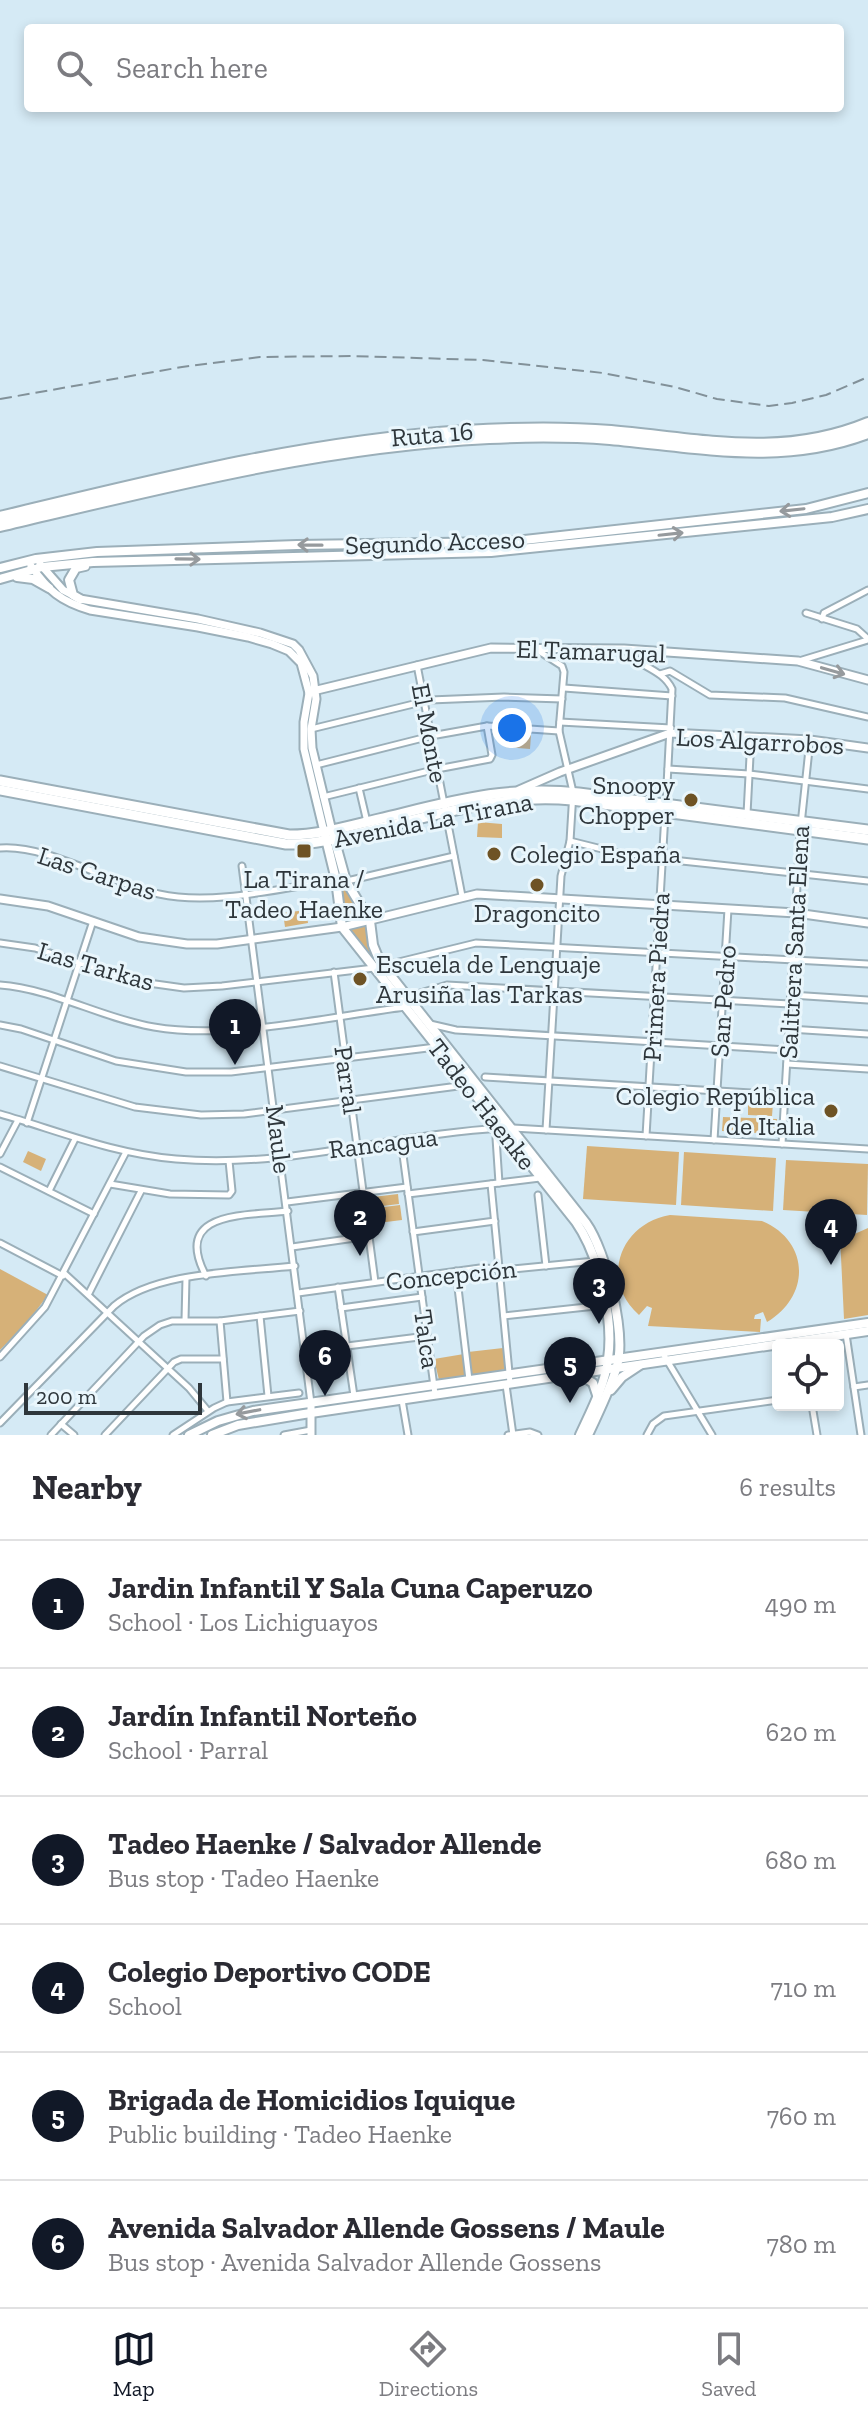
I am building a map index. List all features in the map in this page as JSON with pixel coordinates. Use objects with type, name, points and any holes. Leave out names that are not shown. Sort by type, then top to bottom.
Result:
[{"type":"highway","name":"Ruta 16","points":[[0,517],[249,459],[382,438],[479,430],[608,430],[769,445],[816,439],[868,423]]},
{"type":"highway","name":"Ruta 16","points":[[0,526],[251,467],[383,446],[479,439],[563,438],[772,453],[817,448],[868,433]]},
{"type":"highway","name":"Avenida La Tirana","points":[[0,781],[269,833],[329,836],[367,822],[445,808],[522,798],[573,796]]},
{"type":"highway","name":"Avenida La Tirana","points":[[0,790],[275,843],[296,844],[519,790],[801,825],[868,830]]},
{"type":"highway","name":"Avenida La Tirana","points":[[666,809],[746,815],[868,839]]},
{"type":"main road","name":"Segundo Acceso","points":[[0,568],[71,553],[505,542],[806,509],[868,493]]},
{"type":"main road","name":"Segundo Acceso","points":[[4,578],[38,569],[112,561],[506,551],[832,517],[868,509]]},
{"type":"main road","points":[[80,599],[73,595],[70,588],[73,571],[112,561]]},
{"type":"main road","points":[[4,578],[33,579],[49,588]]},
{"type":"main road","name":"Tadeo Haenke","points":[[329,836],[341,880],[342,927],[406,1002],[436,1047],[582,1231],[600,1260],[612,1363],[597,1395],[589,1434]]},
{"type":"main road","name":"Tadeo Haenke","points":[[341,880],[370,921],[378,967]]},
{"type":"main road","name":"Tadeo Haenke","points":[[406,1002],[428,1024],[586,1223],[600,1260],[618,1336],[600,1408],[589,1434]]},
{"type":"main road","points":[[664,1356],[868,1323]]},
{"type":"main road","points":[[822,1339],[868,1331]]},
{"type":"main road","points":[[618,1336],[628,1347],[647,1358]]},
{"type":"main road","points":[[189,1435],[241,1413],[354,1396],[508,1380],[647,1358],[772,1346]]},
{"type":"main road","points":[[600,1408],[622,1377],[647,1358]]},
{"type":"main road","points":[[212,1435],[238,1425],[402,1399],[469,1380],[508,1380],[574,1373],[612,1363]]},
{"type":"main road","points":[[574,1373],[590,1380],[597,1395]]},
{"type":"street","points":[[32,560],[49,588],[63,601],[90,610],[223,632],[289,651],[301,663],[313,694]]},
{"type":"street","points":[[38,569],[63,590],[80,599],[198,619],[273,636],[293,644],[310,666],[313,694]]},
{"type":"street","points":[[822,619],[824,613],[868,590]]},
{"type":"street","points":[[798,661],[868,640],[857,629],[806,613]]},
{"type":"street","name":"El Tamarugal","points":[[313,694],[417,664],[491,648],[624,649],[798,661],[868,680]]},
{"type":"street","points":[[533,648],[562,666],[564,688],[559,731],[573,796],[570,841],[562,869],[546,1130]]},
{"type":"street","points":[[564,688],[672,696],[669,683],[660,674],[633,659],[624,649]]},
{"type":"street","name":"El Monte","points":[[417,664],[462,896]]},
{"type":"street","points":[[660,674],[670,671],[710,695],[785,698],[868,717]]},
{"type":"street","name":"Tadeo Haenke","points":[[313,694],[311,729],[315,765],[329,836]]},
{"type":"street","name":"Tadeo Haenke","points":[[313,694],[304,722],[304,749],[329,836]]},
{"type":"street","name":"Primera Piedra","points":[[646,1136],[672,696]]},
{"type":"street","points":[[311,729],[424,701],[457,697],[563,699]]},
{"type":"street","points":[[560,722],[670,730]]},
{"type":"street","points":[[315,765],[431,736],[487,726],[559,731]]},
{"type":"street","points":[[323,797],[490,759],[487,726]]},
{"type":"street","name":"Los Algarrobos","points":[[519,790],[670,730],[810,740],[868,748]]},
{"type":"street","points":[[746,815],[751,737]]},
{"type":"street","name":"Salitrera Santa Elena","points":[[782,1144],[804,781],[810,740]]},
{"type":"street","points":[[668,769],[749,774],[868,789]]},
{"type":"street","points":[[359,788],[367,822]]},
{"type":"street","points":[[570,841],[618,853],[650,856]]},
{"type":"street","name":"Las Carpas","points":[[0,848],[34,852],[135,888],[194,898],[341,880],[454,856]]},
{"type":"street","points":[[663,859],[798,871],[868,881]]},
{"type":"street","name":"Maule","points":[[242,866],[295,1266],[311,1403],[311,1432]]},
{"type":"street","points":[[0,899],[48,906],[166,943],[207,944],[342,927],[480,894],[796,913],[868,923]]},
{"type":"street","name":"San Pedro","points":[[714,1140],[728,909]]},
{"type":"street","points":[[27,1123],[93,921]]},
{"type":"street","name":"Las Tarkas","points":[[0,943],[35,948],[134,981],[165,987],[210,987],[378,967],[476,943],[868,964]]},
{"type":"street","name":"Parral","points":[[334,972],[375,1282]]},
{"type":"street","points":[[0,985],[26,988],[125,1021],[171,1030],[220,1031],[340,1016],[406,1002],[447,985],[790,1004]]},
{"type":"street","points":[[791,995],[868,1000]]},
{"type":"street","points":[[428,1024],[456,1030],[788,1050]]},
{"type":"street","points":[[0,1025],[116,1061],[162,1070],[214,1073],[436,1047]]},
{"type":"street","points":[[789,1029],[868,1034]]},
{"type":"street","points":[[787,1064],[868,1069]]},
{"type":"street","points":[[0,1066],[120,1104],[216,1115],[466,1085]]},
{"type":"street","points":[[485,1077],[785,1095]]},
{"type":"street","name":"Rancagua","points":[[0,1114],[75,1139],[126,1152],[179,1160],[229,1161],[281,1156],[500,1128],[868,1149]]},
{"type":"street","points":[[0,1154],[18,1120]]},
{"type":"street","points":[[499,1183],[496,1138],[500,1128]]},
{"type":"street","points":[[49,1191],[75,1139]]},
{"type":"street","name":"Talca","points":[[401,1140],[434,1390]]},
{"type":"street","points":[[0,1357],[35,1321],[126,1152]]},
{"type":"street","points":[[110,1184],[184,1195],[229,1195],[232,1191],[229,1161]]},
{"type":"street","points":[[0,1167],[94,1214]]},
{"type":"street","points":[[287,1202],[540,1178]]},
{"type":"street","points":[[491,1184],[512,1435],[538,1435]]},
{"type":"street","points":[[88,1294],[141,1191]]},
{"type":"street","points":[[538,1195],[546,1266]]},
{"type":"street","points":[[206,1276],[199,1260],[197,1242],[207,1225],[218,1220],[288,1211]]},
{"type":"street","points":[[413,1232],[495,1221]]},
{"type":"street","points":[[292,1247],[369,1236]]},
{"type":"street","points":[[0,1243],[63,1274],[88,1294],[194,1392],[208,1411]]},
{"type":"street","name":"Concepción","points":[[298,1293],[456,1271],[600,1260]]},
{"type":"street","points":[[0,1423],[127,1296],[160,1282],[295,1266]]},
{"type":"street","points":[[456,1271],[469,1380]]},
{"type":"street","points":[[185,1320],[186,1278]]},
{"type":"street","points":[[338,1287],[354,1396]]},
{"type":"street","name":"Concepción","points":[[341,1308],[422,1297]]},
{"type":"street","points":[[504,1316],[605,1305]]},
{"type":"street","points":[[51,1435],[139,1341],[160,1325],[185,1320],[220,1321],[300,1311]]},
{"type":"street","points":[[260,1316],[268,1396]]},
{"type":"street","points":[[220,1321],[227,1402]]},
{"type":"street","points":[[846,1334],[861,1433],[868,1430]]},
{"type":"street","points":[[347,1346],[427,1336]]},
{"type":"street","points":[[664,1356],[712,1435]]},
{"type":"street","points":[[105,1435],[168,1368],[181,1359],[223,1359]]},
{"type":"street","points":[[854,1387],[868,1385]]},
{"type":"street","points":[[173,1435],[227,1402],[299,1393]]},
{"type":"street","points":[[402,1399],[408,1435]]},
{"type":"street","points":[[647,1435],[661,1417],[772,1401]]},
{"type":"street","points":[[813,1411],[817,1435]]},
{"type":"street","points":[[61,1424],[74,1435]]},
{"type":"street","points":[[225,1435],[238,1425]]},
{"type":"street","points":[[284,1435],[311,1432]]},
{"type":"shaded area","points":[[506,733],[531,735],[530,749],[505,747]]},
{"type":"shaded area","points":[[478,822],[502,824],[502,838],[477,837]]},
{"type":"shaded area","points":[[333,845],[364,918],[344,923],[330,846]]},
{"type":"shaded area","points":[[306,910],[308,923],[285,927],[283,913]]},
{"type":"shaded area","points":[[367,925],[367,944],[374,957],[372,959],[347,930]]},
{"type":"shaded area","points":[[748,1102],[773,1103],[772,1116],[748,1115]]},
{"type":"shaded area","points":[[723,1117],[777,1119],[777,1134],[722,1131]]},
{"type":"shaded area","points":[[587,1146],[679,1152],[676,1205],[583,1199]]},
{"type":"shaded area","points":[[28,1151],[46,1159],[41,1171],[23,1162]]},
{"type":"shaded area","points":[[684,1152],[776,1158],[773,1211],[681,1205]]},
{"type":"shaded area","points":[[786,1160],[868,1164],[867,1215],[783,1210]]},
{"type":"shaded area","points":[[398,1194],[399,1204],[374,1207],[373,1197]]},
{"type":"shaded area","points":[[400,1205],[402,1220],[378,1223],[376,1208]]},
{"type":"shaded area","points":[[670,1215],[762,1221],[778,1230],[789,1242],[799,1269],[797,1284],[792,1298],[767,1322],[763,1312],[755,1315],[754,1319],[761,1319],[760,1332],[648,1326],[652,1308],[647,1306],[639,1315],[627,1301],[618,1271],[627,1242],[652,1220]]},
{"type":"shaded area","points":[[868,1228],[868,1315],[844,1319],[840,1236],[850,1236]]},
{"type":"shaded area","points":[[0,1269],[48,1295],[0,1350]]},
{"type":"shaded area","points":[[503,1348],[506,1369],[471,1376],[468,1352]]},
{"type":"shaded area","points":[[464,1354],[467,1376],[439,1380],[434,1359]]},
{"type":"railway","points":[[0,399],[182,367],[260,357],[483,360],[603,373],[717,399],[769,406],[826,395],[868,377]]},
{"type":"place","name":"Snoopy Chopper","points":[[691,800]]},
{"type":"place","name":"La Tirana / Tadeo Haenke","points":[[304,851]]},
{"type":"place","name":"Colegio España","points":[[494,854]]},
{"type":"place","name":"Dragoncito","points":[[537,885]]},
{"type":"place","name":"Escuela de Lenguaje Arusiña las Tarkas","points":[[360,979]]},
{"type":"place","name":"Jardin Infantil Y Sala Cuna Caperuzo","points":[[235,1065]]},
{"type":"place","name":"Colegio República de Italia","points":[[831,1111]]},
{"type":"place","name":"Jardín Infantil Norteño","points":[[360,1256]]},
{"type":"place","name":"Colegio Deportivo CODE","points":[[831,1265]]},
{"type":"place","name":"Tadeo Haenke / Salvador Allende","points":[[599,1324]]},
{"type":"place","name":"Avenida Salvador Allende Gossens / Maule","points":[[325,1396]]},
{"type":"place","name":"Brigada de Homicidios Iquique","points":[[570,1403]]}]
